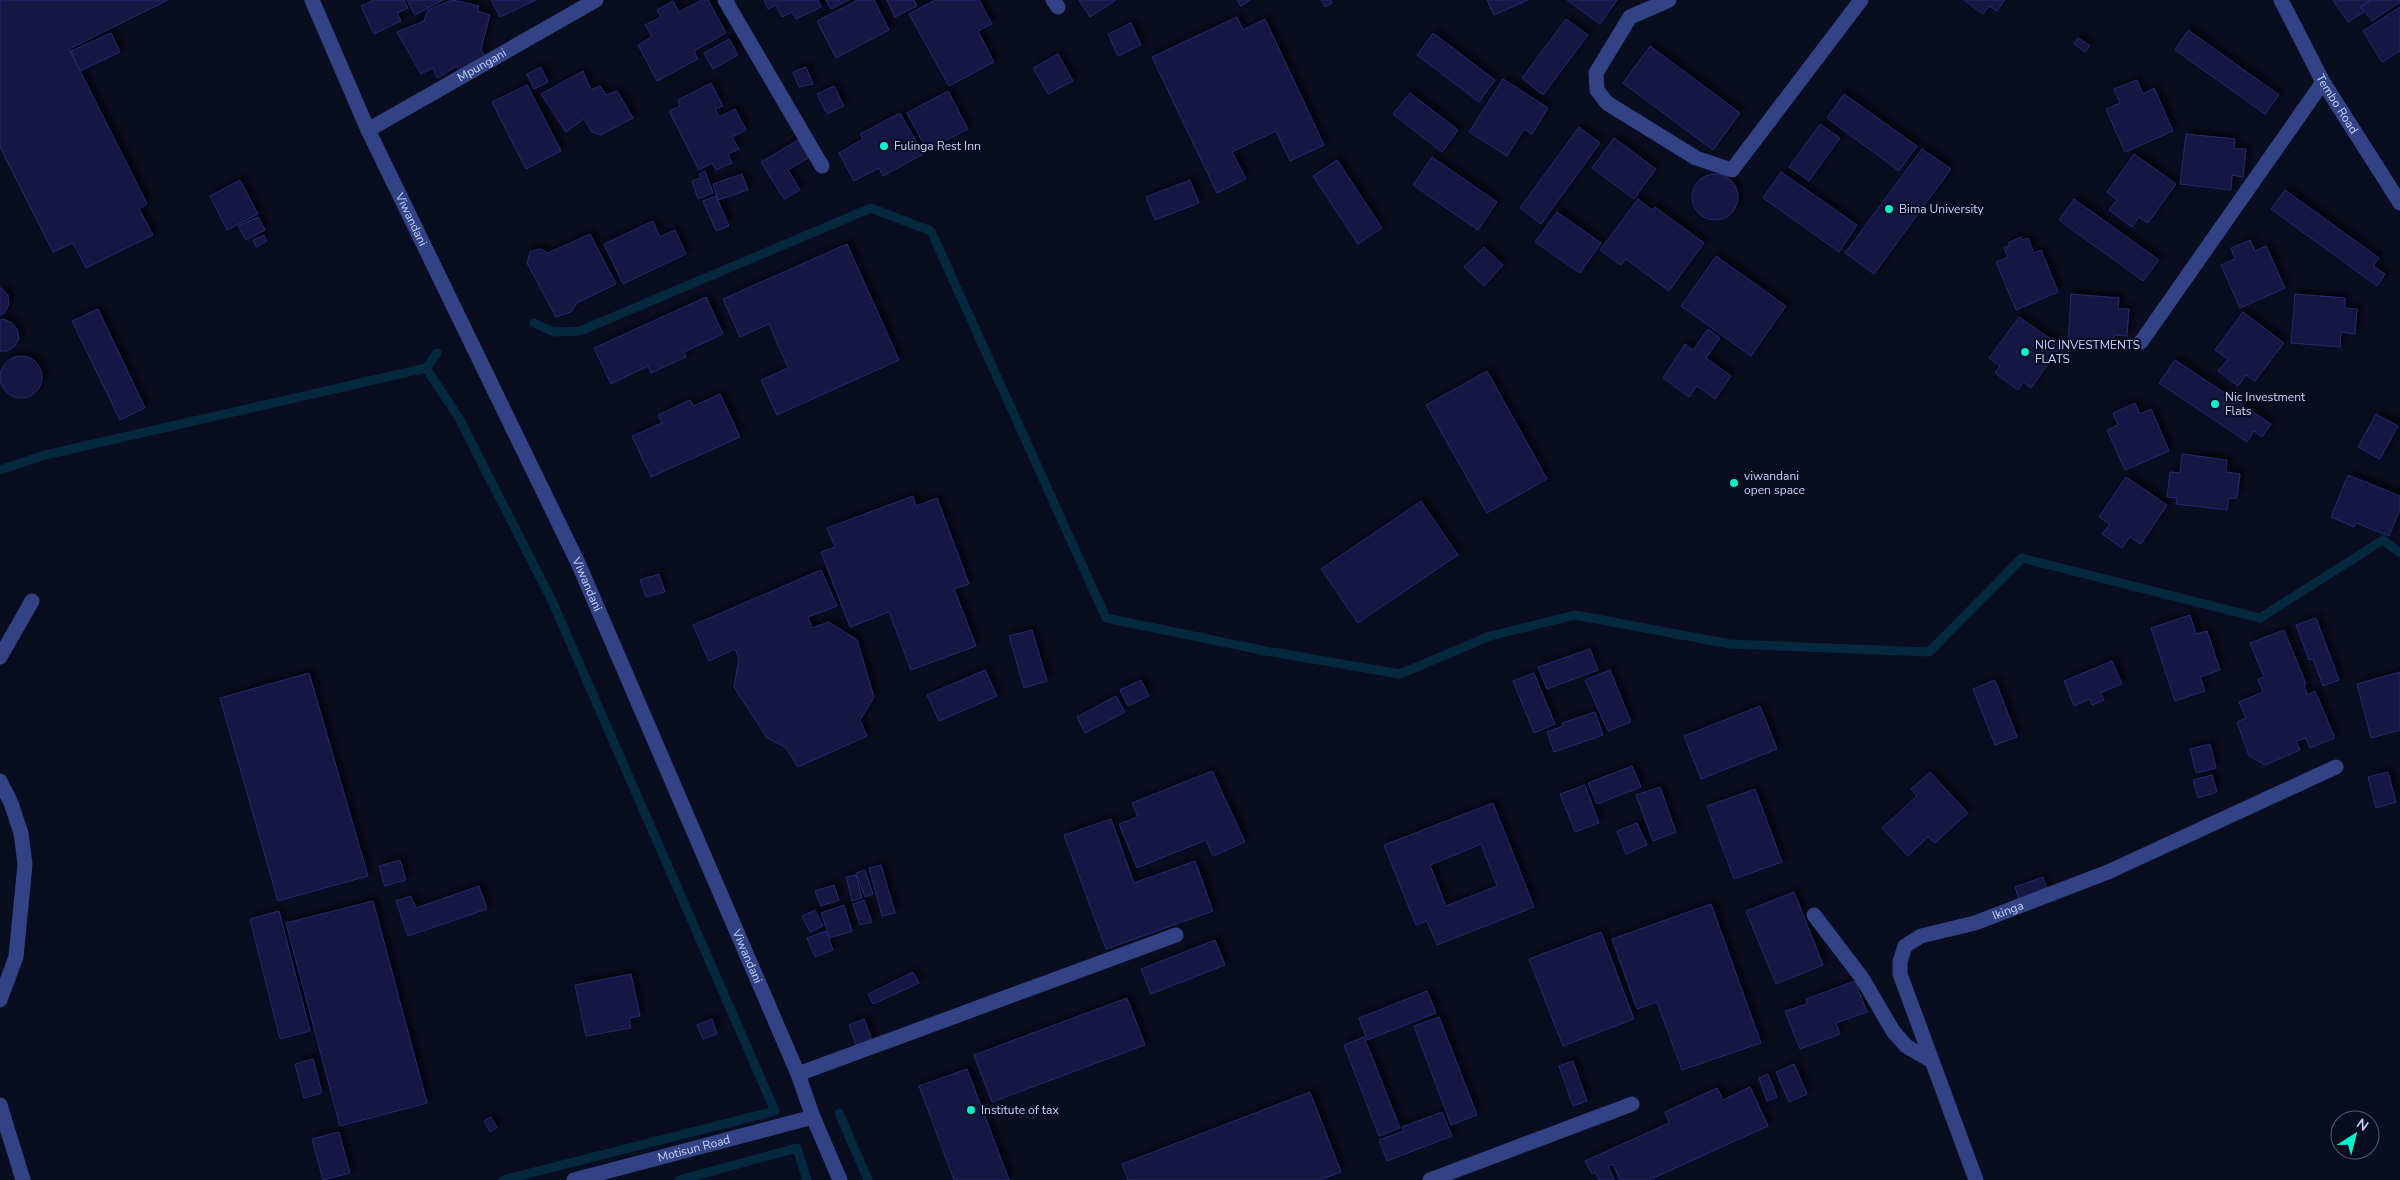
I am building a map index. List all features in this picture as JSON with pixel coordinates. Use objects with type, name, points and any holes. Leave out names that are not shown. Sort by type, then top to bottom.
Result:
[{"type":"street","name":"Viwandani","points":[[312,0],[368,130],[579,565],[798,1074],[813,1117],[840,1180]]},
{"type":"street","name":"Mpungani","points":[[368,130],[596,0]]},
{"type":"street","points":[[725,0],[822,166]]},
{"type":"street","points":[[1669,0],[1630,17],[1596,73],[1596,90],[1607,103],[1696,158],[1732,170],[1861,0]]},
{"type":"street","name":"Tembo Road","points":[[2281,0],[2323,82],[2400,203]]},
{"type":"street","points":[[2141,342],[2323,82]]},
{"type":"street","points":[[0,657],[32,601]]},
{"type":"street","name":"Ikinga","points":[[1976,1180],[1900,974],[1900,962],[1905,946],[1921,936],[1975,923],[2108,872],[2336,767]]},
{"type":"street","points":[[0,781],[11,803],[21,833],[25,864],[16,957],[0,1000]]},
{"type":"street","points":[[1814,915],[1862,978],[1893,1031],[1906,1046],[1932,1062]]},
{"type":"street","points":[[798,1074],[1176,934]]},
{"type":"street","points":[[1430,1180],[1632,1104]]},
{"type":"street","points":[[0,1105],[23,1180]]},
{"type":"street","name":"Motisun Road","points":[[574,1180],[813,1117]]},
{"type":"building","points":[[0,0],[168,0],[69,49],[147,204],[139,209],[153,235],[86,268],[73,243],[53,252],[0,147]]},
{"type":"building","points":[[374,0],[404,0],[408,8],[397,13],[401,21],[374,34],[361,6]]},
{"type":"building","points":[[407,0],[443,0],[415,15]]},
{"type":"building","points":[[452,0],[479,6],[477,11],[490,15],[481,49],[485,57],[461,72],[457,66],[437,78],[433,68],[421,74],[397,32],[424,21],[428,10]]},
{"type":"building","points":[[491,0],[536,0],[500,17]]},
{"type":"building","points":[[702,0],[708,0],[726,33],[694,51],[698,59],[657,81],[638,45],[652,37],[645,25],[661,17],[657,10],[673,1],[679,12]]},
{"type":"building","points":[[764,0],[818,0],[821,7],[796,19],[792,12],[782,17],[776,5],[768,9]]},
{"type":"building","points":[[826,0],[849,0],[831,9]]},
{"type":"building","points":[[858,0],[874,0],[889,30],[836,58],[817,21]]},
{"type":"building","points":[[887,0],[914,0],[917,6],[895,17]]},
{"type":"building","points":[[935,0],[979,0],[992,24],[978,31],[994,62],[949,86],[909,14]]},
{"type":"building","points":[[1079,0],[1116,0],[1090,17]]},
{"type":"building","points":[[1237,0],[1250,0],[1241,6]]},
{"type":"building","points":[[1321,0],[1331,0],[1332,3],[1325,7]]},
{"type":"building","points":[[1487,0],[1528,0],[1494,15]]},
{"type":"building","points":[[1567,0],[1617,0],[1600,24]]},
{"type":"building","points":[[1964,0],[2005,0],[1997,11],[1989,6],[1983,14]]},
{"type":"building","points":[[2333,0],[2370,0],[2360,7],[2364,12],[2348,22]]},
{"type":"building","points":[[2372,0],[2400,0],[2400,2],[2372,21],[2362,7]]},
{"type":"building","points":[[2400,7],[2400,51],[2382,62],[2363,31]]},
{"type":"building","points":[[1237,17],[1243,30],[1265,19],[1324,145],[1290,161],[1276,131],[1232,152],[1246,179],[1217,193],[1152,57]]},
{"type":"building","points":[[1566,19],[1588,35],[1543,95],[1522,78]]},
{"type":"building","points":[[1131,23],[1141,45],[1118,56],[1108,34]]},
{"type":"building","points":[[2188,30],[2279,95],[2265,114],[2175,50]]},
{"type":"building","points":[[111,33],[120,52],[80,71],[71,51]]},
{"type":"building","points":[[1433,33],[1495,80],[1479,102],[1417,55]]},
{"type":"building","points":[[2078,38],[2090,46],[2085,52],[2074,44]]},
{"type":"building","points":[[729,39],[738,55],[713,69],[704,53]]},
{"type":"building","points":[[1650,46],[1740,113],[1713,150],[1623,83]]},
{"type":"building","points":[[1058,54],[1073,81],[1048,94],[1033,68]]},
{"type":"building","points":[[541,67],[548,82],[534,89],[527,74]]},
{"type":"building","points":[[806,67],[813,84],[799,87],[793,72]]},
{"type":"building","points":[[583,71],[591,90],[600,86],[606,95],[617,91],[633,118],[601,135],[592,132],[584,119],[566,132],[541,94]]},
{"type":"building","points":[[1503,79],[1548,108],[1532,134],[1524,129],[1507,156],[1469,132]]},
{"type":"building","points":[[2137,80],[2143,94],[2154,88],[2173,131],[2125,152],[2106,109],[2120,103],[2114,89]]},
{"type":"building","points":[[711,83],[723,106],[715,109],[719,117],[735,109],[746,130],[732,137],[739,149],[728,154],[732,163],[716,170],[712,163],[699,170],[669,111],[680,106],[678,100]]},
{"type":"building","points":[[527,85],[561,151],[526,169],[492,102]]},
{"type":"building","points":[[834,86],[844,106],[827,114],[817,94]]},
{"type":"building","points":[[948,91],[968,129],[927,150],[907,113]]},
{"type":"building","points":[[1410,93],[1458,130],[1442,152],[1393,114]]},
{"type":"building","points":[[1844,94],[1917,146],[1899,171],[1827,118]]},
{"type":"building","name":"Fulinga Rest Inn","points":[[900,113],[923,154],[883,176],[879,168],[854,181],[839,153],[863,139],[860,134]]},
{"type":"building","points":[[1820,124],[1840,138],[1809,181],[1789,167]]},
{"type":"building","points":[[1579,127],[1600,143],[1541,224],[1520,208]]},
{"type":"building","points":[[2186,134],[2235,139],[2234,149],[2246,149],[2243,177],[2232,175],[2231,190],[2180,184]]},
{"type":"building","points":[[1614,138],[1656,169],[1634,199],[1592,168]]},
{"type":"building","points":[[798,140],[808,158],[788,170],[800,190],[784,199],[761,162]]},
{"type":"building","points":[[1922,149],[1951,169],[1874,274],[1845,253]]},
{"type":"building","points":[[2134,154],[2176,184],[2148,223],[2139,217],[2132,227],[2109,210],[2117,200],[2107,192]]},
{"type":"building","points":[[1432,157],[1497,202],[1478,230],[1413,185]]},
{"type":"building","points":[[1337,160],[1382,228],[1358,244],[1313,176]]},
{"type":"building","points":[[705,171],[713,193],[698,199],[692,181],[701,178],[699,174]]},
{"type":"building","points":[[1781,172],[1857,225],[1839,252],[1763,198]]},
{"type":"building","points":[[742,174],[748,190],[718,200],[713,184]]},
{"type":"building","points":[[1711,174],[1719,174],[1728,178],[1734,184],[1738,197],[1734,210],[1728,216],[1719,220],[1711,220],[1702,216],[1696,210],[1692,201],[1692,193],[1696,184],[1702,178]]},
{"type":"building","points":[[240,180],[258,214],[227,230],[210,196]]},
{"type":"building","points":[[1190,180],[1199,203],[1155,220],[1146,197]]},
{"type":"building","points":[[2285,190],[2379,258],[2373,266],[2385,274],[2377,286],[2271,209]]},
{"type":"building","points":[[716,196],[729,226],[716,231],[703,201]]},
{"type":"building","points":[[1638,199],[1652,210],[1655,207],[1704,243],[1669,291],[1626,259],[1621,265],[1600,250]]},
{"type":"building","points":[[2074,199],[2159,260],[2143,281],[2059,220]]},
{"type":"building","points":[[1557,212],[1601,243],[1580,273],[1535,242]]},
{"type":"building","points":[[258,217],[265,230],[246,240],[238,226]]},
{"type":"building","points":[[653,221],[660,237],[675,230],[686,254],[623,284],[604,244]]},
{"type":"building","points":[[590,234],[616,284],[577,303],[571,312],[556,317],[527,263],[530,252],[540,249],[548,253]]},
{"type":"building","points":[[264,235],[267,241],[256,247],[253,240]]},
{"type":"building","name":"NIC INVESTMENTS FLATS","points":[[2021,237],[2022,240],[2028,238],[2034,253],[2041,250],[2058,292],[2016,310],[1996,262],[2008,257],[2004,248],[2010,245],[2008,243]]},
{"type":"building","points":[[2250,240],[2255,251],[2266,246],[2285,288],[2240,308],[2221,265],[2235,259],[2231,248]]},
{"type":"building","points":[[847,244],[899,360],[777,415],[761,380],[788,368],[769,324],[740,337],[723,299]]},
{"type":"building","points":[[1484,247],[1503,265],[1484,286],[1464,267]]},
{"type":"building","points":[[1716,256],[1786,306],[1751,356],[1681,306]]},
{"type":"building","points":[[0,287],[8,295],[9,304],[5,312],[0,315]]},
{"type":"building","points":[[2071,294],[2119,298],[2118,309],[2129,309],[2127,336],[2114,335],[2114,349],[2068,345]]},
{"type":"building","points":[[2295,294],[2345,298],[2345,308],[2357,309],[2355,334],[2341,332],[2340,347],[2291,343]]},
{"type":"building","points":[[706,297],[723,334],[684,352],[686,357],[651,373],[648,366],[611,384],[594,348]]},
{"type":"building","points":[[98,309],[145,408],[120,420],[72,321]]},
{"type":"building","points":[[2243,312],[2284,343],[2255,381],[2246,375],[2238,386],[2218,371],[2228,359],[2215,350]]},
{"type":"building","name":"NIC INVESTMENTS FLATS","points":[[2019,317],[2061,346],[2031,388],[2023,382],[2018,390],[1995,373],[2000,366],[1989,358]]},
{"type":"building","points":[[3,319],[12,323],[17,329],[19,339],[14,347],[7,351],[0,351],[0,320]]},
{"type":"building","points":[[1708,329],[1720,338],[1706,358],[1731,376],[1715,399],[1697,386],[1689,397],[1663,378],[1685,344],[1693,350]]},
{"type":"building","points":[[21,356],[36,362],[42,377],[36,392],[21,398],[6,392],[0,377],[6,362]]},
{"type":"building","name":"Nic Investment Flats","points":[[2175,360],[2271,424],[2262,437],[2254,431],[2247,442],[2159,383]]},
{"type":"building","points":[[1487,371],[1547,479],[1487,513],[1426,405]]},
{"type":"building","points":[[720,394],[740,437],[651,477],[632,436],[662,423],[658,415],[690,400],[694,406]]},
{"type":"building","points":[[2135,403],[2140,414],[2151,409],[2169,451],[2125,470],[2107,430],[2118,425],[2113,413]]},
{"type":"building","points":[[2376,414],[2398,426],[2380,459],[2358,447]]},
{"type":"building","points":[[2182,454],[2227,460],[2226,472],[2240,474],[2237,498],[2229,498],[2227,510],[2176,504],[2177,498],[2167,497],[2170,472],[2180,473]]},
{"type":"building","points":[[2348,475],[2400,496],[2400,509],[2389,536],[2356,523],[2354,527],[2331,517]]},
{"type":"building","points":[[2126,477],[2167,505],[2141,544],[2130,537],[2122,548],[2102,534],[2110,524],[2099,517]]},
{"type":"building","points":[[913,496],[916,506],[937,498],[969,584],[954,589],[976,646],[911,670],[889,612],[850,627],[821,552],[835,547],[827,528]]},
{"type":"building","points":[[1421,501],[1458,555],[1358,623],[1321,569]]},
{"type":"building","points":[[821,570],[837,606],[808,617],[812,628],[829,622],[857,640],[874,697],[860,720],[867,736],[798,767],[785,747],[767,738],[734,687],[739,658],[735,649],[709,661],[693,625]]},
{"type":"building","points":[[659,574],[665,592],[646,597],[640,580]]},
{"type":"building","points":[[2190,615],[2196,634],[2207,631],[2220,670],[2200,677],[2205,691],[2175,701],[2151,628]]},
{"type":"building","points":[[2316,618],[2339,680],[2323,686],[2313,659],[2309,660],[2296,625]]},
{"type":"building","points":[[1032,630],[1047,681],[1024,688],[1009,636]]},
{"type":"building","points":[[2284,630],[2306,684],[2304,685],[2307,695],[2315,691],[2335,738],[2310,748],[2306,738],[2296,741],[2300,750],[2265,765],[2249,756],[2237,722],[2246,718],[2239,702],[2263,692],[2258,679],[2264,677],[2250,643]]},
{"type":"building","points":[[1590,649],[1598,670],[1547,689],[1538,667]]},
{"type":"building","points":[[2112,661],[2122,684],[2100,693],[2104,700],[2092,705],[2090,699],[2074,706],[2064,681]]},
{"type":"building","points":[[985,670],[997,696],[939,721],[927,695]]},
{"type":"building","points":[[1610,670],[1631,722],[1608,731],[1585,680]]},
{"type":"building","points":[[2400,672],[2400,730],[2371,738],[2357,684]]},
{"type":"building","points":[[309,673],[368,876],[278,901],[220,698]]},
{"type":"building","points":[[1534,673],[1555,724],[1534,733],[1513,681]]},
{"type":"building","points":[[1141,680],[1149,696],[1128,706],[1120,690]]},
{"type":"building","points":[[1995,680],[2017,737],[1995,745],[1973,689]]},
{"type":"building","points":[[1116,696],[1125,712],[1085,733],[1077,717]]},
{"type":"building","points":[[1760,706],[1777,749],[1701,779],[1684,736]]},
{"type":"building","points":[[1595,712],[1603,735],[1554,752],[1547,732],[1563,726],[1562,723]]},
{"type":"building","points":[[2210,744],[2216,768],[2196,773],[2190,749]]},
{"type":"building","points":[[1632,766],[1641,787],[1597,804],[1588,783]]},
{"type":"building","points":[[1212,771],[1245,842],[1213,856],[1206,840],[1137,868],[1119,824],[1138,817],[1132,803]]},
{"type":"building","points":[[1930,772],[1968,813],[1935,843],[1928,837],[1908,856],[1882,828],[1917,796],[1911,789]]},
{"type":"building","points":[[2388,772],[2396,802],[2376,808],[2368,777]]},
{"type":"building","points":[[2212,775],[2217,792],[2198,798],[2193,780]]},
{"type":"building","points":[[1585,785],[1599,823],[1575,832],[1560,794]]},
{"type":"building","points":[[1660,787],[1676,832],[1653,841],[1636,795]]},
{"type":"building","points":[[1755,789],[1782,862],[1734,879],[1707,806]]},
{"type":"building","points":[[1493,803],[1534,907],[1437,945],[1427,921],[1416,925],[1384,845]],"holes":[[[1481,844],[1497,886],[1446,906],[1430,865]]]},
{"type":"building","points":[[1111,819],[1134,883],[1195,861],[1213,911],[1106,949],[1064,835]]},
{"type":"building","points":[[1637,823],[1647,845],[1626,854],[1617,831]]},
{"type":"building","points":[[400,860],[406,880],[385,886],[379,866]]},
{"type":"building","points":[[881,865],[895,913],[882,916],[869,868]]},
{"type":"building","points":[[865,870],[873,894],[865,897],[856,873]]},
{"type":"building","points":[[856,875],[862,898],[852,901],[846,877]]},
{"type":"building","points":[[2043,877],[2047,889],[2019,899],[2015,887]]},
{"type":"building","points":[[834,885],[839,900],[821,906],[815,891]]},
{"type":"building","points":[[479,886],[487,909],[408,936],[396,901],[411,896],[416,908]]},
{"type":"building","points":[[1794,892],[1823,965],[1776,984],[1746,911]]},
{"type":"building","points":[[864,900],[872,922],[860,925],[853,904]]},
{"type":"building","points":[[373,901],[427,1103],[340,1126],[286,923]]},
{"type":"building","points":[[1711,904],[1761,1043],[1682,1070],[1657,1002],[1637,1009],[1612,939]]},
{"type":"building","points":[[844,905],[852,931],[830,938],[821,913]]},
{"type":"building","points":[[815,910],[823,926],[810,932],[802,916]]},
{"type":"building","points":[[279,911],[310,1031],[280,1039],[250,919]]},
{"type":"building","points":[[826,931],[833,950],[815,957],[807,938]]},
{"type":"building","points":[[1601,932],[1634,1019],[1563,1046],[1529,959]]},
{"type":"building","points":[[1215,940],[1225,965],[1151,994],[1141,969]]},
{"type":"building","points":[[913,972],[919,983],[873,1004],[868,994]]},
{"type":"building","points":[[631,974],[640,1016],[629,1018],[631,1028],[586,1036],[575,985]]},
{"type":"building","points":[[1855,981],[1867,1012],[1836,1023],[1840,1034],[1800,1049],[1785,1011],[1807,1004],[1806,999]]},
{"type":"building","points":[[1427,991],[1436,1013],[1367,1040],[1359,1018]]},
{"type":"building","points":[[1127,998],[1145,1045],[992,1102],[974,1055]]},
{"type":"building","points":[[1439,1017],[1477,1115],[1451,1125],[1414,1026]]},
{"type":"building","points":[[712,1019],[717,1034],[703,1039],[697,1025]]},
{"type":"building","points":[[864,1019],[872,1040],[856,1045],[849,1025]]},
{"type":"building","points":[[1364,1037],[1400,1128],[1379,1136],[1344,1045]]},
{"type":"building","points":[[313,1059],[322,1093],[304,1098],[295,1064]]},
{"type":"building","points":[[1573,1061],[1587,1101],[1573,1106],[1559,1066]]},
{"type":"building","points":[[1794,1064],[1807,1094],[1789,1102],[1776,1072]]},
{"type":"building","points":[[967,1069],[1009,1180],[954,1180],[919,1086]]},
{"type":"building","points":[[1768,1074],[1777,1097],[1767,1101],[1759,1078]]},
{"type":"building","points":[[1750,1087],[1768,1126],[1649,1180],[1620,1180],[1613,1164],[1608,1166],[1614,1180],[1599,1180],[1595,1172],[1592,1174],[1585,1161],[1669,1123],[1665,1112],[1717,1088],[1723,1100]]},
{"type":"building","points":[[1310,1092],[1341,1172],[1320,1180],[1128,1180],[1122,1164]]},
{"type":"building","points":[[1442,1112],[1452,1136],[1387,1161],[1379,1140],[1404,1131],[1402,1127]]},
{"type":"building","points":[[491,1117],[497,1128],[490,1132],[484,1121]]},
{"type":"building","points":[[339,1132],[350,1173],[323,1180],[312,1139]]},
{"type":"waterway","points":[[534,323],[554,332],[580,331],[871,208],[931,231],[1106,618],[1266,651],[1400,674],[1490,636],[1575,615],[1730,644],[1929,652],[2022,558],[2260,618],[2383,540],[2400,553]]},
{"type":"waterway","points":[[0,470],[45,455],[426,368],[437,353]]},
{"type":"waterway","points":[[426,368],[459,418],[552,601],[775,1111],[503,1180]]},
{"type":"waterway","points":[[839,1113],[868,1180]]},
{"type":"waterway","points":[[679,1180],[797,1148],[807,1180]]},
{"type":"place","name":"Fulinga Rest Inn","points":[[884,146]]},
{"type":"place","name":"Bima University","points":[[1889,209]]},
{"type":"place","name":"NIC INVESTMENTS FLATS","points":[[2025,352]]},
{"type":"place","name":"Nic Investment Flats","points":[[2215,404]]},
{"type":"place","name":"viwandani open space","points":[[1734,483]]},
{"type":"place","name":"Institute of tax","points":[[971,1110]]}]
